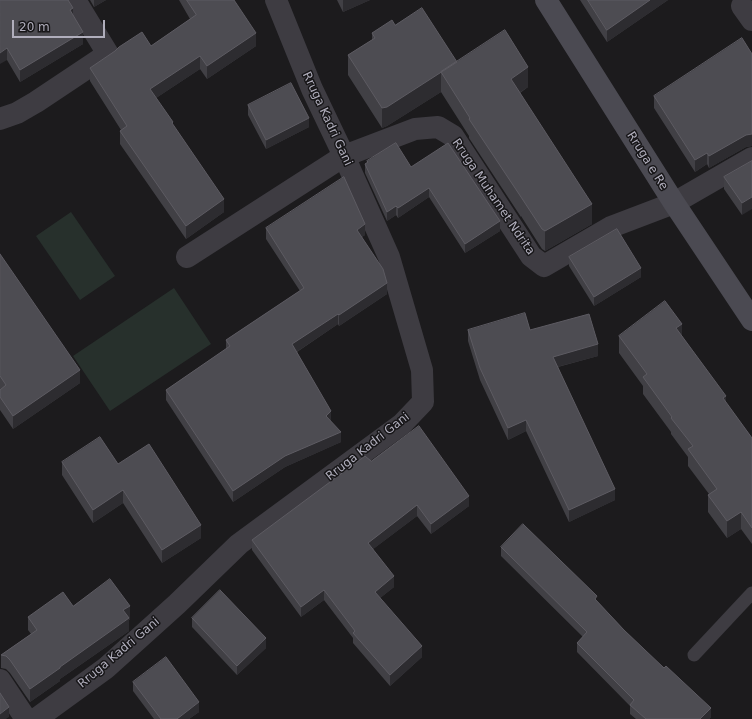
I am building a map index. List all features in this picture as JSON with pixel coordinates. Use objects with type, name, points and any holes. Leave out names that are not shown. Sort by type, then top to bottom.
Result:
[{"type":"street","points":[[0,118],[17,113],[36,102],[108,54],[75,0]]},
{"type":"street","name":"Rruga Kadri Gani","points":[[36,719],[106,668],[177,604],[239,544],[402,424],[423,402],[422,370],[389,257],[312,89],[276,0]]},
{"type":"street","name":"Rruga e Re","points":[[546,0],[674,203],[752,320]]},
{"type":"street","name":"Rruga Muhamet Ndrita","points":[[187,257],[344,156],[415,129],[438,127],[453,136],[531,256],[544,266],[611,227],[674,203]]},
{"type":"street","points":[[674,203],[752,158]]},
{"type":"street","points":[[0,680],[26,719]]},
{"type":"lane","points":[[694,655],[752,593]]},
{"type":"shaded area","points":[[71,212],[115,276],[80,300],[36,236]]},
{"type":"shaded area","points":[[174,288],[211,344],[110,411],[73,356]]},
{"type":"building","points":[[0,0],[68,0],[73,8],[70,10],[83,32],[20,70],[7,48],[0,53]]},
{"type":"building","points":[[187,0],[234,0],[256,33],[207,66],[200,56],[150,89],[224,199],[186,226],[120,131],[127,126],[90,68],[142,32],[151,46],[196,15]]},
{"type":"building","points":[[588,0],[650,0],[607,30]]},
{"type":"building","points":[[422,8],[457,62],[387,107],[382,108],[348,55],[375,38],[372,33],[392,20],[395,25]]},
{"type":"building","points":[[505,30],[528,67],[511,79],[592,204],[545,231],[542,229],[469,119],[470,118],[441,72]]},
{"type":"building","points":[[742,38],[752,54],[752,134],[746,135],[709,156],[707,153],[695,160],[654,96]]},
{"type":"building","points":[[291,83],[309,118],[266,140],[248,105]]},
{"type":"building","points":[[396,143],[411,167],[448,143],[500,221],[465,244],[429,188],[398,208],[396,206],[387,212],[365,164],[368,162],[367,161]]},
{"type":"building","points":[[752,161],[752,197],[742,203],[724,177]]},
{"type":"building","points":[[344,177],[365,224],[357,230],[383,269],[387,283],[292,344],[331,411],[326,416],[341,432],[285,456],[233,491],[166,390],[230,346],[226,340],[304,288],[266,228]]},
{"type":"building","points":[[617,229],[641,268],[594,297],[569,257]]},
{"type":"building","points":[[0,254],[80,370],[13,416],[0,397],[0,390],[6,385],[0,376]]},
{"type":"building","points":[[665,301],[682,324],[676,328],[726,396],[723,398],[752,438],[752,528],[741,512],[727,521],[708,495],[717,489],[688,449],[693,446],[671,418],[672,417],[643,377],[647,374],[619,336]]},
{"type":"building","points":[[525,313],[530,330],[589,314],[598,344],[553,357],[615,489],[569,510],[526,420],[508,428],[480,368],[468,330]]},
{"type":"building","points":[[419,426],[469,496],[431,524],[417,505],[368,543],[394,576],[375,592],[422,646],[390,675],[353,633],[355,631],[324,590],[301,607],[252,540],[365,456],[371,461]]},
{"type":"building","points":[[100,437],[118,464],[149,444],[201,525],[162,550],[123,490],[93,510],[62,462]]},
{"type":"building","points":[[523,524],[597,596],[595,599],[624,630],[664,668],[666,666],[711,708],[700,719],[646,719],[630,705],[634,700],[577,643],[587,632],[501,547]]},
{"type":"building","points":[[110,579],[130,606],[123,610],[129,618],[30,689],[10,660],[6,656],[1,655],[37,630],[28,617],[63,592],[73,606]]},
{"type":"building","points":[[220,590],[266,638],[237,666],[192,618]]},
{"type":"building","points":[[166,657],[199,702],[177,719],[161,719],[133,682]]},
{"type":"building","points":[[0,693],[9,707],[0,714]]}]
